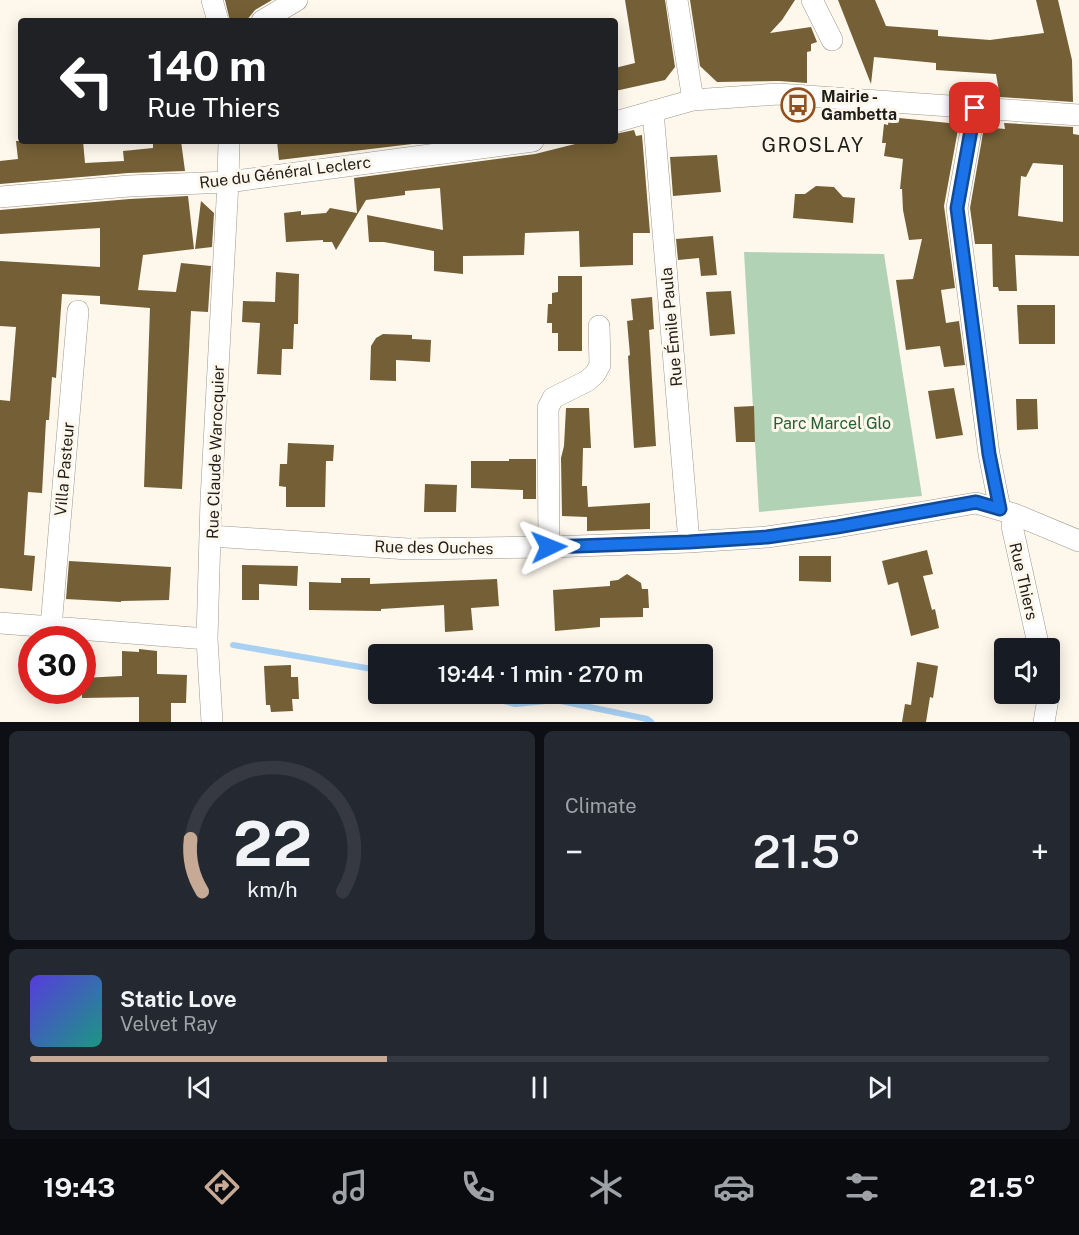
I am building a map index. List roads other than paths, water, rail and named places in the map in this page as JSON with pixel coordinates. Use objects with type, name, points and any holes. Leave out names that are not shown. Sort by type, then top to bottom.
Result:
[{"type":"street","points":[[212,0],[217,18]]},
{"type":"street","points":[[267,18],[297,0]]},
{"type":"street","points":[[677,0],[693,100]]},
{"type":"street","points":[[812,0],[832,40]]},
{"type":"street","points":[[618,121],[693,100],[778,94],[1079,116]]},
{"type":"street","name":"Rue Thiers","points":[[975,108],[957,208],[989,454],[1012,526],[1037,638]]},
{"type":"street","name":"Rue Émile Paula","points":[[653,111],[689,542]]},
{"type":"street","name":"Rue Claude Warocquier","points":[[212,722],[207,639],[211,500],[228,182],[228,144]]},
{"type":"street","name":"Rue du Général Leclerc","points":[[0,197],[129,186],[228,182],[511,144]]},
{"type":"street","name":"Villa Pasteur","points":[[51,626],[78,311]]},
{"type":"street","points":[[549,547],[548,408],[553,398],[587,381],[595,374],[600,364],[599,326]]},
{"type":"street","name":"Rue des Ouches","points":[[211,536],[408,549],[689,542],[767,537],[976,502],[1007,511],[1079,541]]},
{"type":"street","points":[[0,623],[38,626]]},
{"type":"street","points":[[96,630],[207,639]]},
{"type":"street","points":[[1044,722],[1047,704]]},
{"type":"waterway","points":[[233,645],[368,668]]},
{"type":"waterway","points":[[575,704],[647,719],[651,722]]},
{"type":"place","name":"Mairie - Gambetta","points":[[798,105]]},
{"type":"district","name":"GROSLAY","points":[[813,145]]},
{"type":"park label","name":"Parc Marcel Glo","points":[[832,423]]}]
